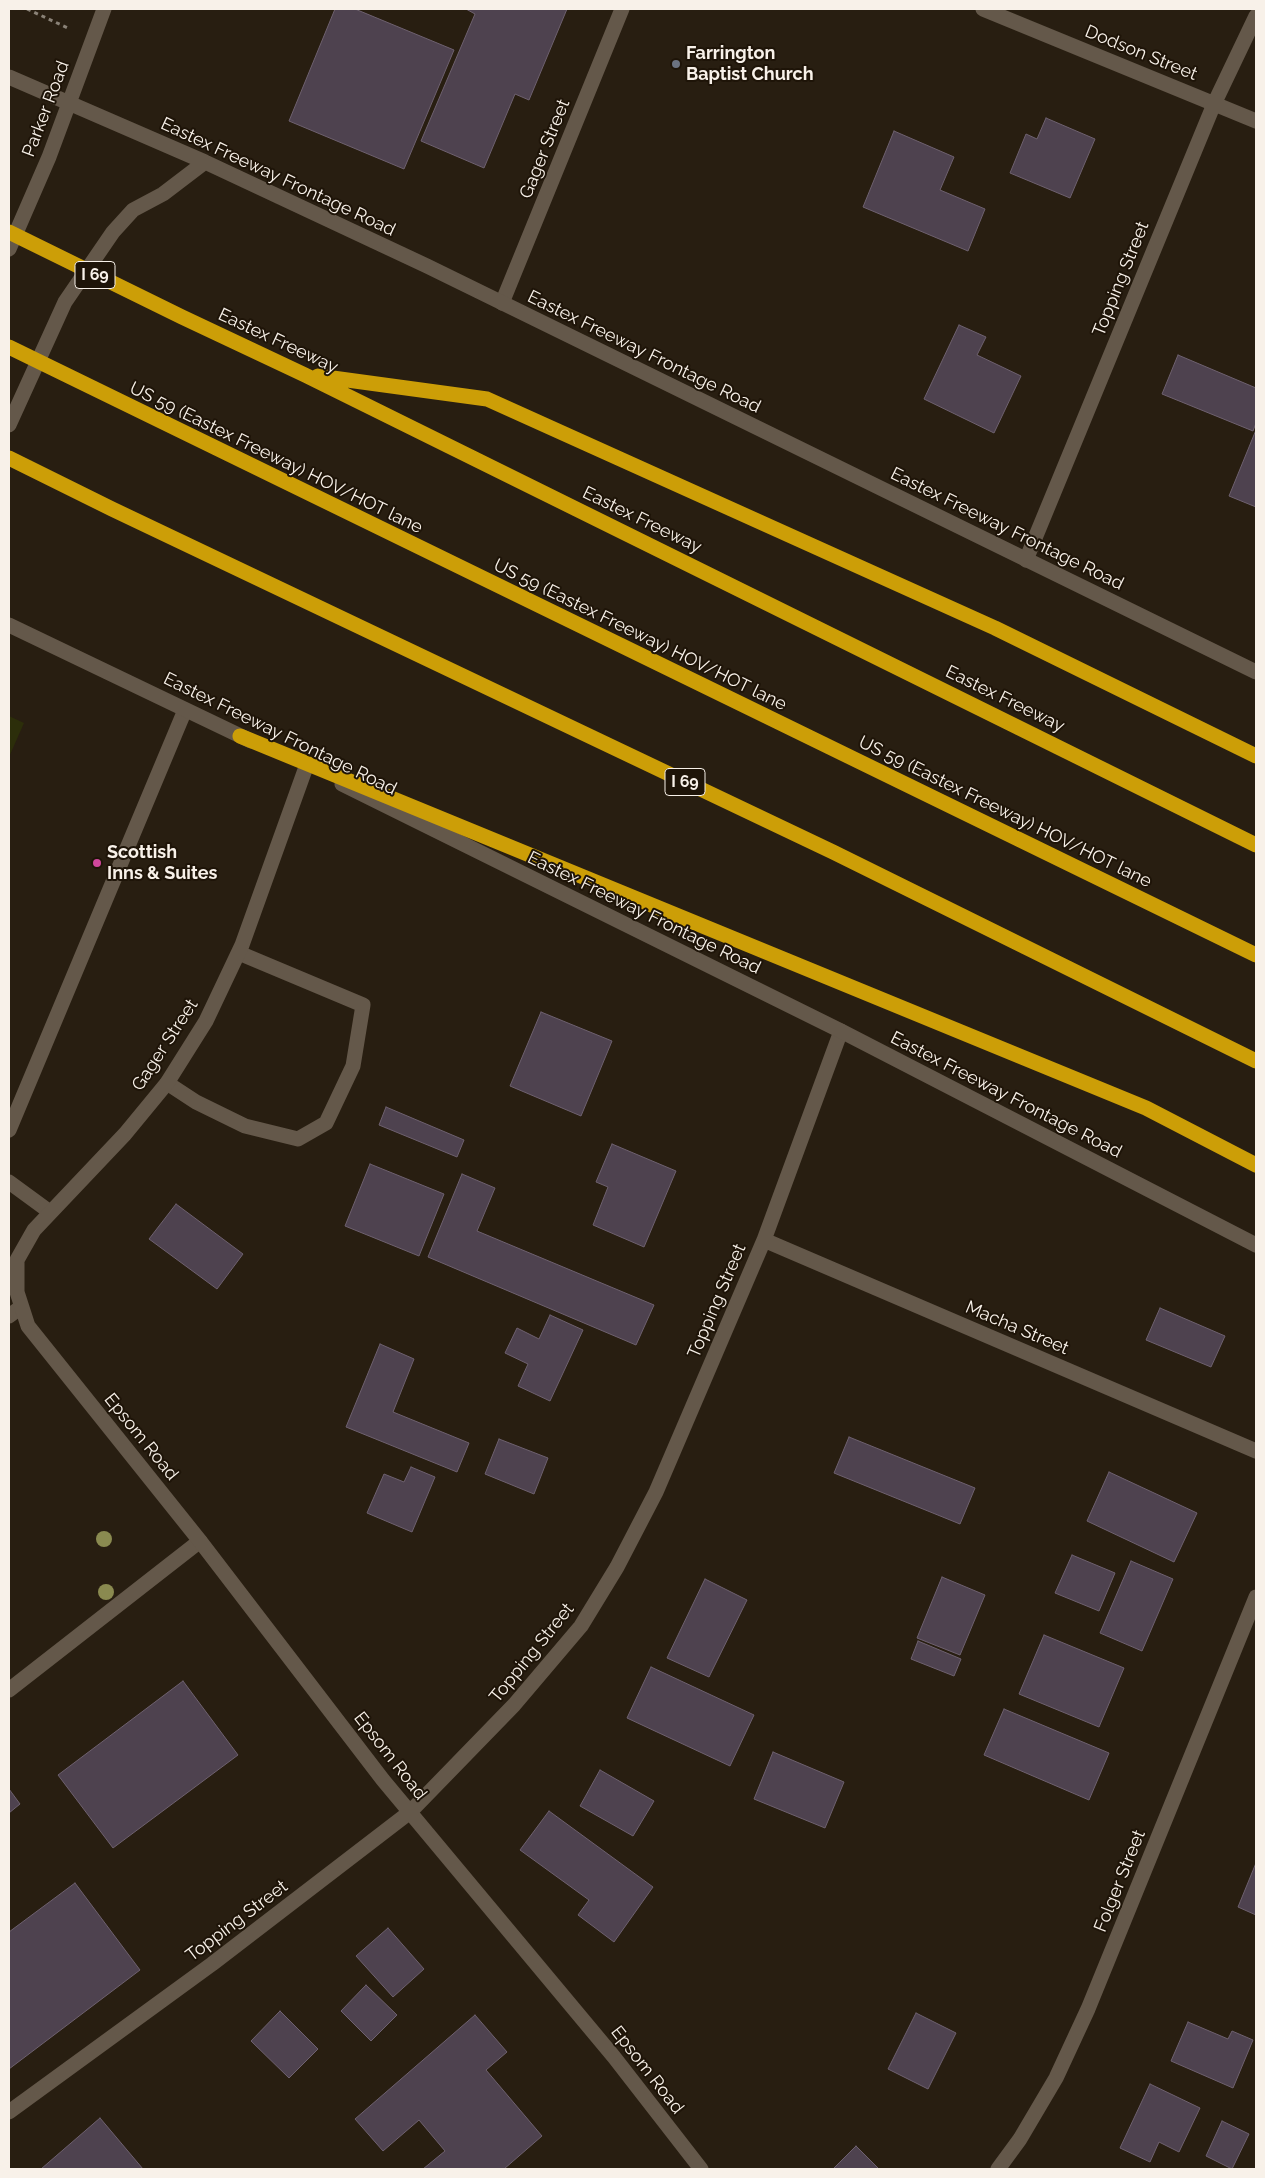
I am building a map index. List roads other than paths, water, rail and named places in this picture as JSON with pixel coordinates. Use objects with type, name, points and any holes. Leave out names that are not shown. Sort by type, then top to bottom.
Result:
[{"type":"highway","name":"Eastex Freeway","points":[[9,232],[182,317],[306,374],[1256,845]]},
{"type":"highway","name":"US 59 (Eastex Freeway) HOV/HOT lane","points":[[9,347],[1256,955]]},
{"type":"highway","points":[[306,374],[487,399],[995,628],[1256,756]]},
{"type":"highway","name":"I 69","points":[[9,458],[112,509],[824,848],[1256,1061]]},
{"type":"highway","points":[[240,736],[1146,1108],[1256,1165]]},
{"type":"street","name":"Parker Road","points":[[9,249],[49,157],[104,9]]},
{"type":"street","name":"Gager Street","points":[[502,303],[622,9]]},
{"type":"street","name":"Dodson Street","points":[[983,9],[1256,121]]},
{"type":"street","name":"Topping Street","points":[[1026,560],[1214,104],[1256,16]]},
{"type":"street","name":"Eastex Freeway Frontage Road","points":[[9,77],[205,162],[502,303],[1256,672]]},
{"type":"street","points":[[9,425],[64,302],[112,232],[134,210],[163,194],[205,162]]},
{"type":"street","name":"Eastex Freeway Frontage Road","points":[[9,625],[306,767],[841,1031],[1256,1245]]},
{"type":"street","points":[[9,1130],[185,710]]},
{"type":"street","name":"Gager Street","points":[[56,1361],[28,1326],[16,1292],[17,1260],[34,1230],[125,1134],[167,1083],[206,1021],[239,953],[306,767]]},
{"type":"street","points":[[167,1083],[196,1102],[245,1126],[298,1139],[326,1122],[353,1066],[363,1005],[239,953]]},
{"type":"street","name":"Topping Street","points":[[9,2112],[212,1964],[410,1812],[514,1706],[581,1626],[617,1567],[656,1492],[764,1240],[841,1031]]},
{"type":"street","points":[[9,1182],[50,1212]]},
{"type":"street","name":"Macha Street","points":[[764,1240],[1256,1451]]},
{"type":"street","points":[[9,1316],[22,1307]]},
{"type":"street","name":"Epsom Road","points":[[56,1361],[200,1541],[410,1812],[614,2057],[701,2169]]},
{"type":"street","points":[[9,1690],[200,1541]]},
{"type":"street","name":"Folger Street","points":[[998,2169],[1020,2140],[1056,2078],[1088,2009],[1256,1597]]},
{"type":"place","name":"Farrington Baptist Church","points":[[676,64]]},
{"type":"place","name":"Scottish Inns & Suites","points":[[97,863]]}]
